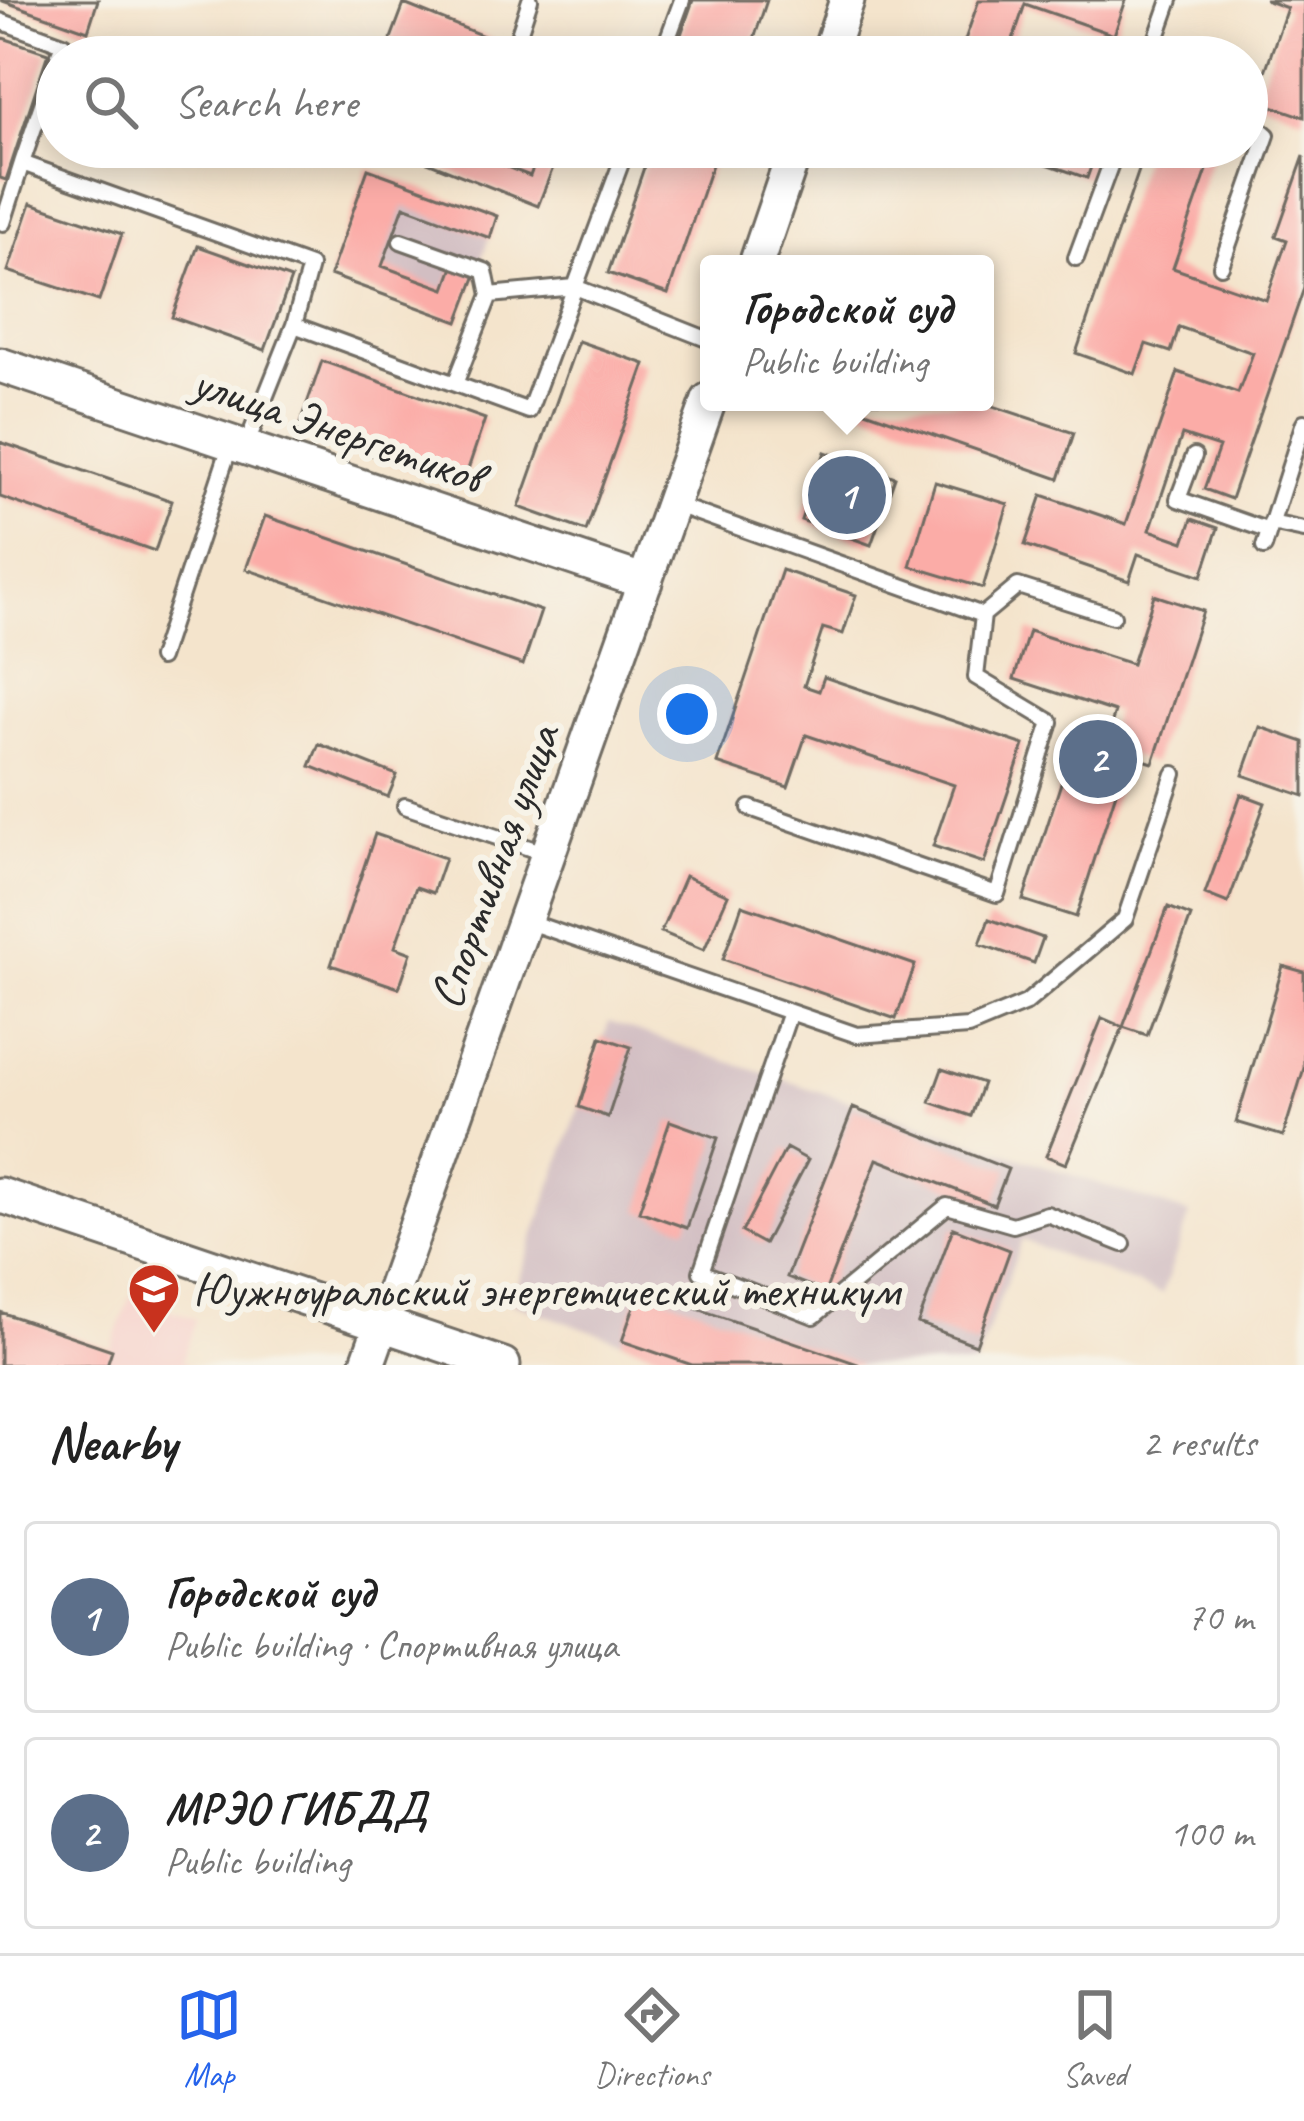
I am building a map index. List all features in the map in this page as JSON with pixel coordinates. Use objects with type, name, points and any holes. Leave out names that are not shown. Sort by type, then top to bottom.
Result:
[{"type":"street","points":[[835,36],[848,0]]},
{"type":"street","points":[[759,255],[789,168]]},
{"type":"street","name":"улица Энергетиков","points":[[0,365],[645,582]]},
{"type":"street","name":"Спортивная улица","points":[[367,1365],[705,411]]},
{"type":"street","points":[[0,1195],[503,1365]]},
{"type":"lane","points":[[518,36],[530,0]]},
{"type":"lane","points":[[669,36],[682,0]]},
{"type":"lane","points":[[1157,36],[1170,0]]},
{"type":"lane","points":[[0,21],[41,36]]},
{"type":"lane","points":[[1,225],[36,123]]},
{"type":"lane","points":[[22,163],[310,266],[295,325],[238,445],[160,658]]},
{"type":"lane","points":[[295,325],[529,411],[619,168]]},
{"type":"lane","points":[[1076,258],[1109,168]]},
{"type":"lane","points":[[1221,266],[1255,168]]},
{"type":"lane","points":[[401,241],[485,271],[490,295],[455,384]]},
{"type":"lane","points":[[490,295],[575,286],[700,336]]},
{"type":"lane","points":[[1268,534],[1304,422]]},
{"type":"lane","points":[[1194,456],[1178,499],[1268,534],[1304,530]]},
{"type":"lane","points":[[673,504],[983,615]]},
{"type":"lane","points":[[750,808],[997,894],[1051,722],[976,677],[983,615],[1018,586],[1113,616]]},
{"type":"lane","points":[[522,920],[857,1035],[968,1027],[1026,1003],[1125,919],[1174,774]]},
{"type":"lane","points":[[405,806],[547,854]]},
{"type":"lane","points":[[790,1012],[701,1272],[814,1316],[947,1206],[1013,1226],[1047,1214],[1123,1244]]},
{"type":"shaded area","points":[[442,168],[553,168],[538,206]]},
{"type":"shaded area","points":[[368,169],[497,216],[458,322],[330,275]]},
{"type":"shaded area","points":[[609,1022],[1190,1214],[1162,1294],[1022,1240],[975,1365],[692,1365],[511,1303]]},
{"type":"shaded area","name":"Юужноуральский энергетический техникум","points":[[130,1296],[196,1319],[182,1361],[191,1365],[0,1365],[111,1350]]},
{"type":"building","points":[[0,0],[98,0],[88,31]]},
{"type":"building","points":[[693,0],[767,0],[755,36],[681,36]]},
{"type":"building","points":[[979,0],[1126,0],[1114,35],[1025,4],[1014,36],[966,36]]},
{"type":"building","points":[[1265,0],[1304,0],[1304,117],[1268,105],[1268,63],[1287,8]]},
{"type":"building","points":[[404,4],[484,36],[392,36]]},
{"type":"building","points":[[0,37],[36,49],[36,89],[6,180],[0,178]]},
{"type":"building","points":[[1304,156],[1304,288],[1231,499],[1204,489],[1219,447],[1182,435],[1150,530],[1184,542],[1192,519],[1218,528],[1202,576],[1138,554],[1129,581],[1025,545],[1042,495],[1126,524],[1178,372],[1238,393],[1253,353],[1179,327],[1171,352],[1146,344],[1135,374],[1076,353],[1140,168],[1208,168],[1173,268],[1266,300],[1287,240],[1276,236]]},
{"type":"building","points":[[443,168],[509,168],[530,176],[533,168],[553,168],[538,206]]},
{"type":"building","points":[[644,168],[711,168],[668,294],[608,273]]},
{"type":"building","points":[[1058,168],[1091,168],[1087,178]]},
{"type":"building","points":[[368,169],[497,216],[490,238],[404,206],[382,266],[445,289],[453,267],[476,275],[458,322],[330,275]]},
{"type":"building","points":[[31,203],[122,234],[99,301],[8,271]]},
{"type":"building","points":[[198,246],[291,279],[265,350],[172,317]]},
{"type":"building","points":[[578,341],[645,364],[586,531],[519,507]]},
{"type":"building","points":[[322,361],[485,419],[462,487],[298,429]]},
{"type":"building","points":[[994,406],[1074,433],[1059,479],[866,411],[994,411]]},
{"type":"building","points":[[0,442],[172,501],[155,551],[0,497]]},
{"type":"building","points":[[825,452],[895,477],[871,545],[801,520]]},
{"type":"building","points":[[935,482],[1008,504],[983,588],[910,566]]},
{"type":"building","points":[[265,516],[541,611],[523,665],[246,569]]},
{"type":"building","points":[[782,570],[856,595],[843,634],[823,628],[804,686],[819,691],[824,677],[1024,745],[984,863],[933,846],[954,785],[806,735],[788,787],[717,763]]},
{"type":"building","points":[[1154,595],[1203,611],[1153,763],[1128,755],[1076,917],[1023,900],[1075,740],[1103,749],[1115,712],[1014,679],[1029,631],[1132,664]]},
{"type":"building","points":[[1260,727],[1304,742],[1304,796],[1243,775]]},
{"type":"building","points":[[319,744],[397,775],[388,797],[310,766]]},
{"type":"building","points":[[1241,794],[1265,803],[1228,903],[1205,894]]},
{"type":"building","points":[[375,834],[445,858],[433,893],[416,887],[395,947],[411,953],[399,988],[331,965]]},
{"type":"building","points":[[685,876],[728,895],[704,950],[661,932]]},
{"type":"building","points":[[742,905],[915,965],[896,1019],[723,959]]},
{"type":"building","points":[[1168,907],[1191,916],[1147,1035],[1123,1027]]},
{"type":"building","points":[[989,919],[1043,938],[1034,963],[980,944]]},
{"type":"building","points":[[1283,966],[1304,972],[1304,1068],[1283,1136],[1236,1122]]},
{"type":"building","points":[[1102,1018],[1123,1027],[1066,1164],[1046,1156]]},
{"type":"building","points":[[601,1037],[631,1047],[608,1117],[579,1107]]},
{"type":"building","points":[[942,1069],[983,1083],[971,1116],[930,1102]]},
{"type":"building","points":[[853,1108],[1008,1169],[994,1205],[877,1159],[825,1292],[787,1277]]},
{"type":"building","points":[[670,1121],[718,1138],[687,1228],[639,1211]]},
{"type":"building","points":[[786,1148],[808,1160],[764,1244],[742,1232]]},
{"type":"building","points":[[953,1228],[1010,1250],[976,1345],[918,1323]]},
{"type":"building","points":[[640,1289],[858,1365],[692,1365],[622,1341]]},
{"type":"building","points":[[0,1312],[112,1350],[107,1365],[0,1365]]},
{"type":"place","name":"Городской суд","points":[[847,495]]},
{"type":"place","name":"МРЭО ГИБДД","points":[[1098,759]]},
{"type":"place","name":"Юужноуральский энергетический техникум","points":[[154,1335]]}]
